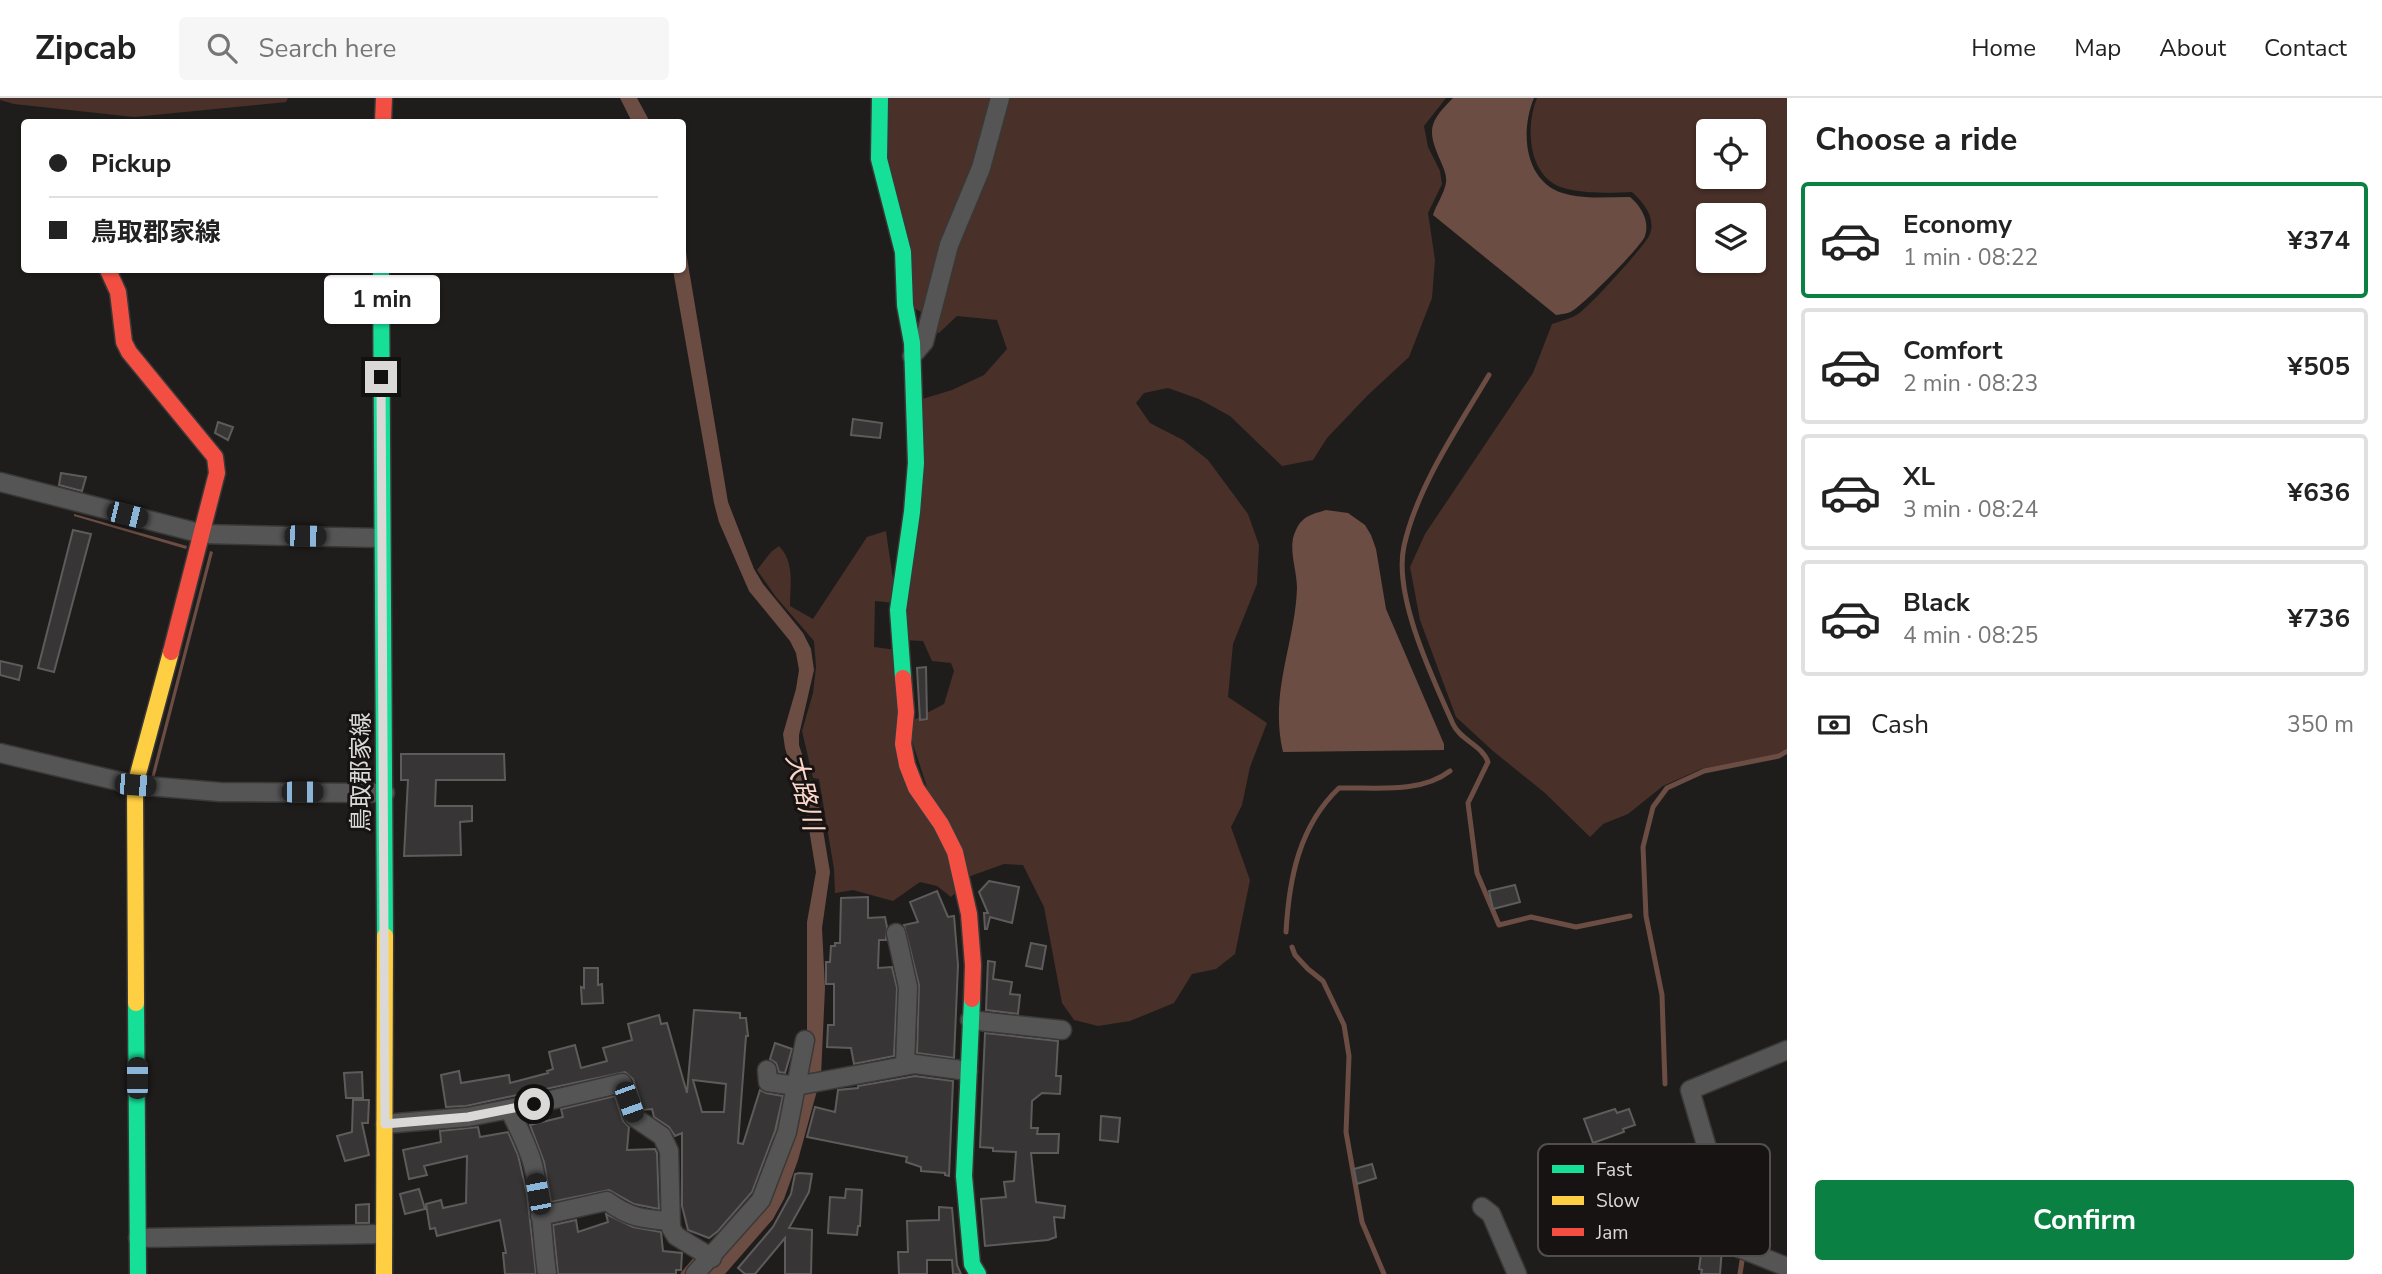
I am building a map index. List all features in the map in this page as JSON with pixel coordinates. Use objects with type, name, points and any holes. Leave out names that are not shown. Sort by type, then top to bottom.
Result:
[{"type":"street","points":[[383,119],[384,98]]},
{"type":"street","points":[[880,98],[879,159],[903,252],[905,305],[912,356],[916,463],[898,610],[906,712],[903,744],[907,765],[916,788],[941,824],[954,852],[968,914],[973,965],[964,1176],[972,1264],[978,1274]]},
{"type":"street","points":[[912,356],[924,342],[949,245],[981,168],[1000,98]]},
{"type":"street","points":[[109,273],[117,292],[124,342],[129,352],[215,457],[216,473],[204,534],[135,785],[138,1274]]},
{"type":"street","name":"鳥取郡家線","points":[[381,273],[385,793],[384,1274]]},
{"type":"street","points":[[0,482],[204,534],[382,538]]},
{"type":"street","points":[[0,753],[135,785],[219,792],[385,793]]},
{"type":"street","points":[[896,933],[908,987],[905,1065]]},
{"type":"street","points":[[970,1020],[1062,1030]]},
{"type":"street","points":[[695,1274],[761,1200],[787,1132],[805,1040]]},
{"type":"street","points":[[1706,1144],[1690,1090],[1787,1050]]},
{"type":"street","points":[[767,1070],[768,1082],[796,1086],[915,1064],[968,1071]]},
{"type":"street","points":[[385,1124],[468,1117],[622,1083],[634,1117],[662,1136],[669,1151],[671,1228],[676,1237],[712,1258]]},
{"type":"street","points":[[509,1109],[532,1163],[547,1274]]},
{"type":"street","points":[[541,1216],[607,1201],[622,1212],[637,1218],[670,1221]]},
{"type":"street","points":[[1482,1207],[1491,1214],[1517,1274]]},
{"type":"street","points":[[138,1238],[383,1234]]},
{"type":"street","points":[[1759,1256],[1787,1267]]},
{"type":"shaded area","points":[[0,98],[288,98],[286,102],[134,117],[14,104]]},
{"type":"shaded area","points":[[885,98],[997,98],[929,316],[910,306],[882,125]]},
{"type":"shaded area","points":[[1003,98],[1446,98],[1424,126],[1428,147],[1440,171],[1442,184],[1428,213],[1435,260],[1432,298],[1409,357],[1327,438],[1313,460],[1282,466],[1230,416],[1199,399],[1168,388],[1144,393],[1136,403],[1150,423],[1183,440],[1208,460],[1248,514],[1259,545],[1257,584],[1233,644],[1228,697],[1267,723],[1250,767],[1242,805],[1231,827],[1250,880],[1235,954],[1216,969],[1192,974],[1174,1003],[1130,1021],[1098,1026],[1074,1020],[1062,1003],[1044,907],[1023,865],[1004,864],[965,878],[921,790],[908,723],[944,704],[954,671],[951,663],[932,661],[923,641],[903,640],[919,400],[952,390],[984,375],[1007,349],[997,320],[957,316],[939,333],[931,332]]},
{"type":"shaded area","points":[[1537,98],[1787,98],[1787,748],[1778,754],[1701,769],[1663,786],[1628,814],[1603,824],[1590,837],[1545,793],[1456,717],[1420,620],[1410,567],[1425,534],[1533,373],[1552,324],[1572,317],[1584,309],[1628,263],[1650,234],[1650,216],[1632,192],[1589,192],[1567,189],[1550,181],[1542,173],[1533,153],[1532,119]]},
{"type":"shaded area","points":[[886,531],[895,603],[875,601],[874,647],[897,650],[902,710],[960,889],[951,897],[937,886],[920,882],[893,901],[853,890],[835,893],[834,869],[819,779],[813,778],[802,731],[813,693],[816,667],[814,641],[757,570],[779,546],[790,567],[790,606],[813,619],[867,537]]},
{"type":"water","points":[[620,98],[637,98],[648,119],[630,119]]},
{"type":"water","points":[[1453,98],[1534,98],[1529,112],[1527,142],[1535,170],[1543,182],[1570,195],[1630,197],[1641,209],[1646,230],[1641,242],[1599,288],[1570,312],[1556,315],[1433,215],[1446,180],[1433,142],[1432,127]]},
{"type":"water","name":"大路川","points":[[686,252],[728,502],[754,569],[803,633],[811,649],[814,670],[799,745],[811,782],[815,782],[830,872],[822,928],[825,988],[821,1076],[798,1160],[784,1199],[773,1219],[725,1274],[705,1274],[763,1209],[807,1043],[807,922],[816,872],[804,798],[794,789],[797,787],[783,734],[796,689],[799,670],[796,653],[790,641],[749,591],[719,522],[674,273],[686,273]]},
{"type":"water","points":[[1326,510],[1348,513],[1365,525],[1371,535],[1376,549],[1386,609],[1444,744],[1444,750],[1283,752],[1279,709],[1297,588],[1293,537],[1298,525],[1305,519]]},
{"type":"water","points":[[74,514],[187,546],[186,549]]},
{"type":"water","points":[[210,551],[213,552],[154,779],[151,778]]},
{"type":"building","points":[[853,419],[882,423],[880,438],[851,435]]},
{"type":"building","points":[[218,422],[233,427],[228,440],[215,433]]},
{"type":"building","points":[[61,473],[86,477],[82,491],[59,485]]},
{"type":"building","points":[[73,530],[91,534],[54,672],[38,668]]},
{"type":"building","points":[[0,661],[22,666],[19,680],[0,675]]},
{"type":"building","points":[[926,667],[927,719],[920,720],[917,668]]},
{"type":"building","points":[[401,754],[504,754],[505,780],[436,780],[435,806],[472,806],[472,821],[460,822],[461,855],[404,856],[408,780],[401,780]]},
{"type":"building","points":[[989,881],[1019,887],[1012,923],[990,917],[985,929],[984,913],[988,913],[979,892]]},
{"type":"building","points":[[1515,885],[1520,902],[1493,909],[1489,891]]},
{"type":"building","points":[[937,891],[948,917],[954,916],[958,965],[954,1058],[917,1053],[919,985],[904,925],[918,922],[910,902]]},
{"type":"building","points":[[868,897],[868,918],[885,917],[887,927],[886,940],[879,940],[878,968],[892,967],[897,988],[894,1056],[854,1064],[851,1048],[827,1047],[828,1025],[834,1025],[834,984],[826,984],[826,962],[830,962],[831,946],[840,943],[841,898]]},
{"type":"building","points":[[1031,943],[1046,946],[1042,969],[1026,966]]},
{"type":"building","points":[[988,961],[995,962],[993,979],[1012,982],[1010,994],[1020,995],[1018,1014],[986,1010]]},
{"type":"building","points":[[584,968],[598,968],[598,985],[602,984],[603,1003],[582,1004]]},
{"type":"building","points":[[694,1010],[740,1013],[740,1018],[746,1018],[748,1036],[738,1143],[743,1144],[760,1090],[783,1096],[775,1131],[752,1192],[709,1238],[688,1230],[682,1206],[682,1133],[675,1136],[669,1127],[654,1117],[652,1109],[643,1110],[633,1079],[625,1072],[466,1106],[446,1107],[441,1075],[459,1071],[461,1083],[509,1075],[510,1083],[548,1073],[547,1071],[553,1069],[549,1052],[575,1045],[581,1068],[607,1061],[603,1048],[632,1040],[628,1024],[659,1015],[661,1024],[667,1023],[687,1093]],"holes":[[[693,1080],[726,1084],[724,1112],[702,1112]]]},
{"type":"building","points":[[985,1033],[1058,1041],[1056,1076],[1061,1076],[1060,1094],[1042,1093],[1032,1101],[1031,1128],[1038,1128],[1037,1134],[1059,1134],[1058,1153],[1031,1153],[1036,1202],[1065,1206],[1064,1218],[1054,1217],[1056,1237],[1048,1240],[985,1246],[981,1199],[1006,1197],[1004,1182],[1014,1181],[1016,1152],[993,1151],[993,1148],[980,1147]]},
{"type":"building","points":[[775,1043],[792,1049],[785,1073],[779,1072],[776,1063],[770,1059]]},
{"type":"building","points":[[362,1072],[363,1098],[346,1098],[344,1073]]},
{"type":"building","points":[[915,1076],[953,1081],[949,1176],[945,1173],[921,1171],[921,1167],[906,1162],[907,1157],[807,1137],[815,1107],[835,1112],[838,1090]]},
{"type":"building","points":[[615,1096],[623,1121],[629,1127],[627,1150],[655,1149],[657,1153],[659,1209],[634,1204],[609,1190],[551,1202],[544,1162],[530,1125],[563,1117],[561,1109]]},
{"type":"building","points":[[353,1100],[369,1100],[368,1123],[362,1123],[369,1155],[345,1161],[337,1136],[352,1132]]},
{"type":"building","points":[[1615,1109],[1617,1113],[1629,1109],[1635,1125],[1623,1129],[1624,1132],[1593,1143],[1584,1119]]},
{"type":"building","points":[[1101,1116],[1120,1118],[1118,1142],[1100,1140]]},
{"type":"building","points":[[478,1127],[480,1137],[508,1132],[518,1155],[527,1194],[536,1274],[505,1274],[503,1253],[506,1253],[500,1220],[437,1236],[435,1228],[430,1229],[426,1204],[441,1200],[443,1208],[466,1203],[467,1156],[424,1166],[427,1175],[409,1179],[403,1150],[441,1142],[440,1131]]},
{"type":"building","points":[[1372,1164],[1376,1178],[1357,1184],[1354,1169]]},
{"type":"building","points":[[795,1174],[812,1174],[809,1192],[789,1228],[812,1230],[811,1274],[785,1274],[785,1238],[755,1274],[745,1274],[738,1268],[773,1227],[791,1194]]},
{"type":"building","points":[[419,1189],[425,1209],[405,1214],[400,1194]]},
{"type":"building","points":[[846,1189],[862,1190],[857,1235],[828,1233],[830,1197],[845,1198]]},
{"type":"building","points":[[369,1204],[369,1223],[356,1223],[356,1205]]},
{"type":"building","points":[[939,1207],[952,1208],[957,1265],[961,1274],[953,1274],[952,1260],[927,1260],[927,1274],[899,1274],[898,1252],[908,1252],[907,1221],[939,1220]]},
{"type":"building","points":[[606,1214],[633,1227],[661,1232],[663,1251],[682,1253],[681,1270],[676,1270],[676,1274],[558,1274],[553,1225],[576,1220],[578,1232],[608,1222]]},
{"type":"building","points":[[1701,1256],[1721,1256],[1720,1274],[1701,1274],[1702,1270],[1699,1269]]},
{"type":"waterway","points":[[1489,375],[1428,480],[1410,524],[1402,566],[1409,612],[1435,684],[1456,730],[1481,751],[1488,762],[1468,803],[1477,873],[1499,925],[1531,917],[1576,927],[1630,916]]},
{"type":"waterway","points":[[1665,1084],[1662,995],[1646,916],[1643,847],[1653,807],[1667,788],[1704,771],[1779,756],[1787,751]]},
{"type":"waterway","points":[[1286,932],[1290,892],[1305,836],[1325,803],[1339,788],[1411,786],[1425,783],[1450,771]]},
{"type":"waterway","points":[[1292,947],[1295,955],[1323,981],[1344,1025],[1349,1056],[1346,1132],[1362,1222],[1384,1274]]},
{"type":"waterway","points":[[776,1137],[782,1112]]},
{"type":"waterway","points":[[683,1274],[696,1259]]},
{"type":"waterway","points":[[1740,1274],[1742,1261]]},
{"type":"traffic: fast","points":[[880,98],[879,159],[903,252],[905,305],[912,343],[916,463],[898,610],[903,678]]},
{"type":"traffic: fast","points":[[381,273],[385,936]]},
{"type":"traffic: fast","points":[[972,999],[964,1176],[972,1264],[978,1274]]},
{"type":"traffic: fast","points":[[136,1003],[138,1274]]},
{"type":"traffic: slow","points":[[136,1003],[135,785],[171,652]]},
{"type":"traffic: slow","points":[[384,1274],[385,936]]},
{"type":"traffic: jam","points":[[383,119],[384,98]]},
{"type":"traffic: jam","points":[[109,273],[118,292],[124,342],[129,352],[215,457],[217,473],[171,652]]},
{"type":"traffic: jam","points":[[903,678],[906,712],[903,744],[907,765],[916,788],[941,824],[955,852],[969,914],[973,965],[972,999]]},
{"type":"route","points":[[381,377],[385,1124],[468,1117],[534,1104]]}]
